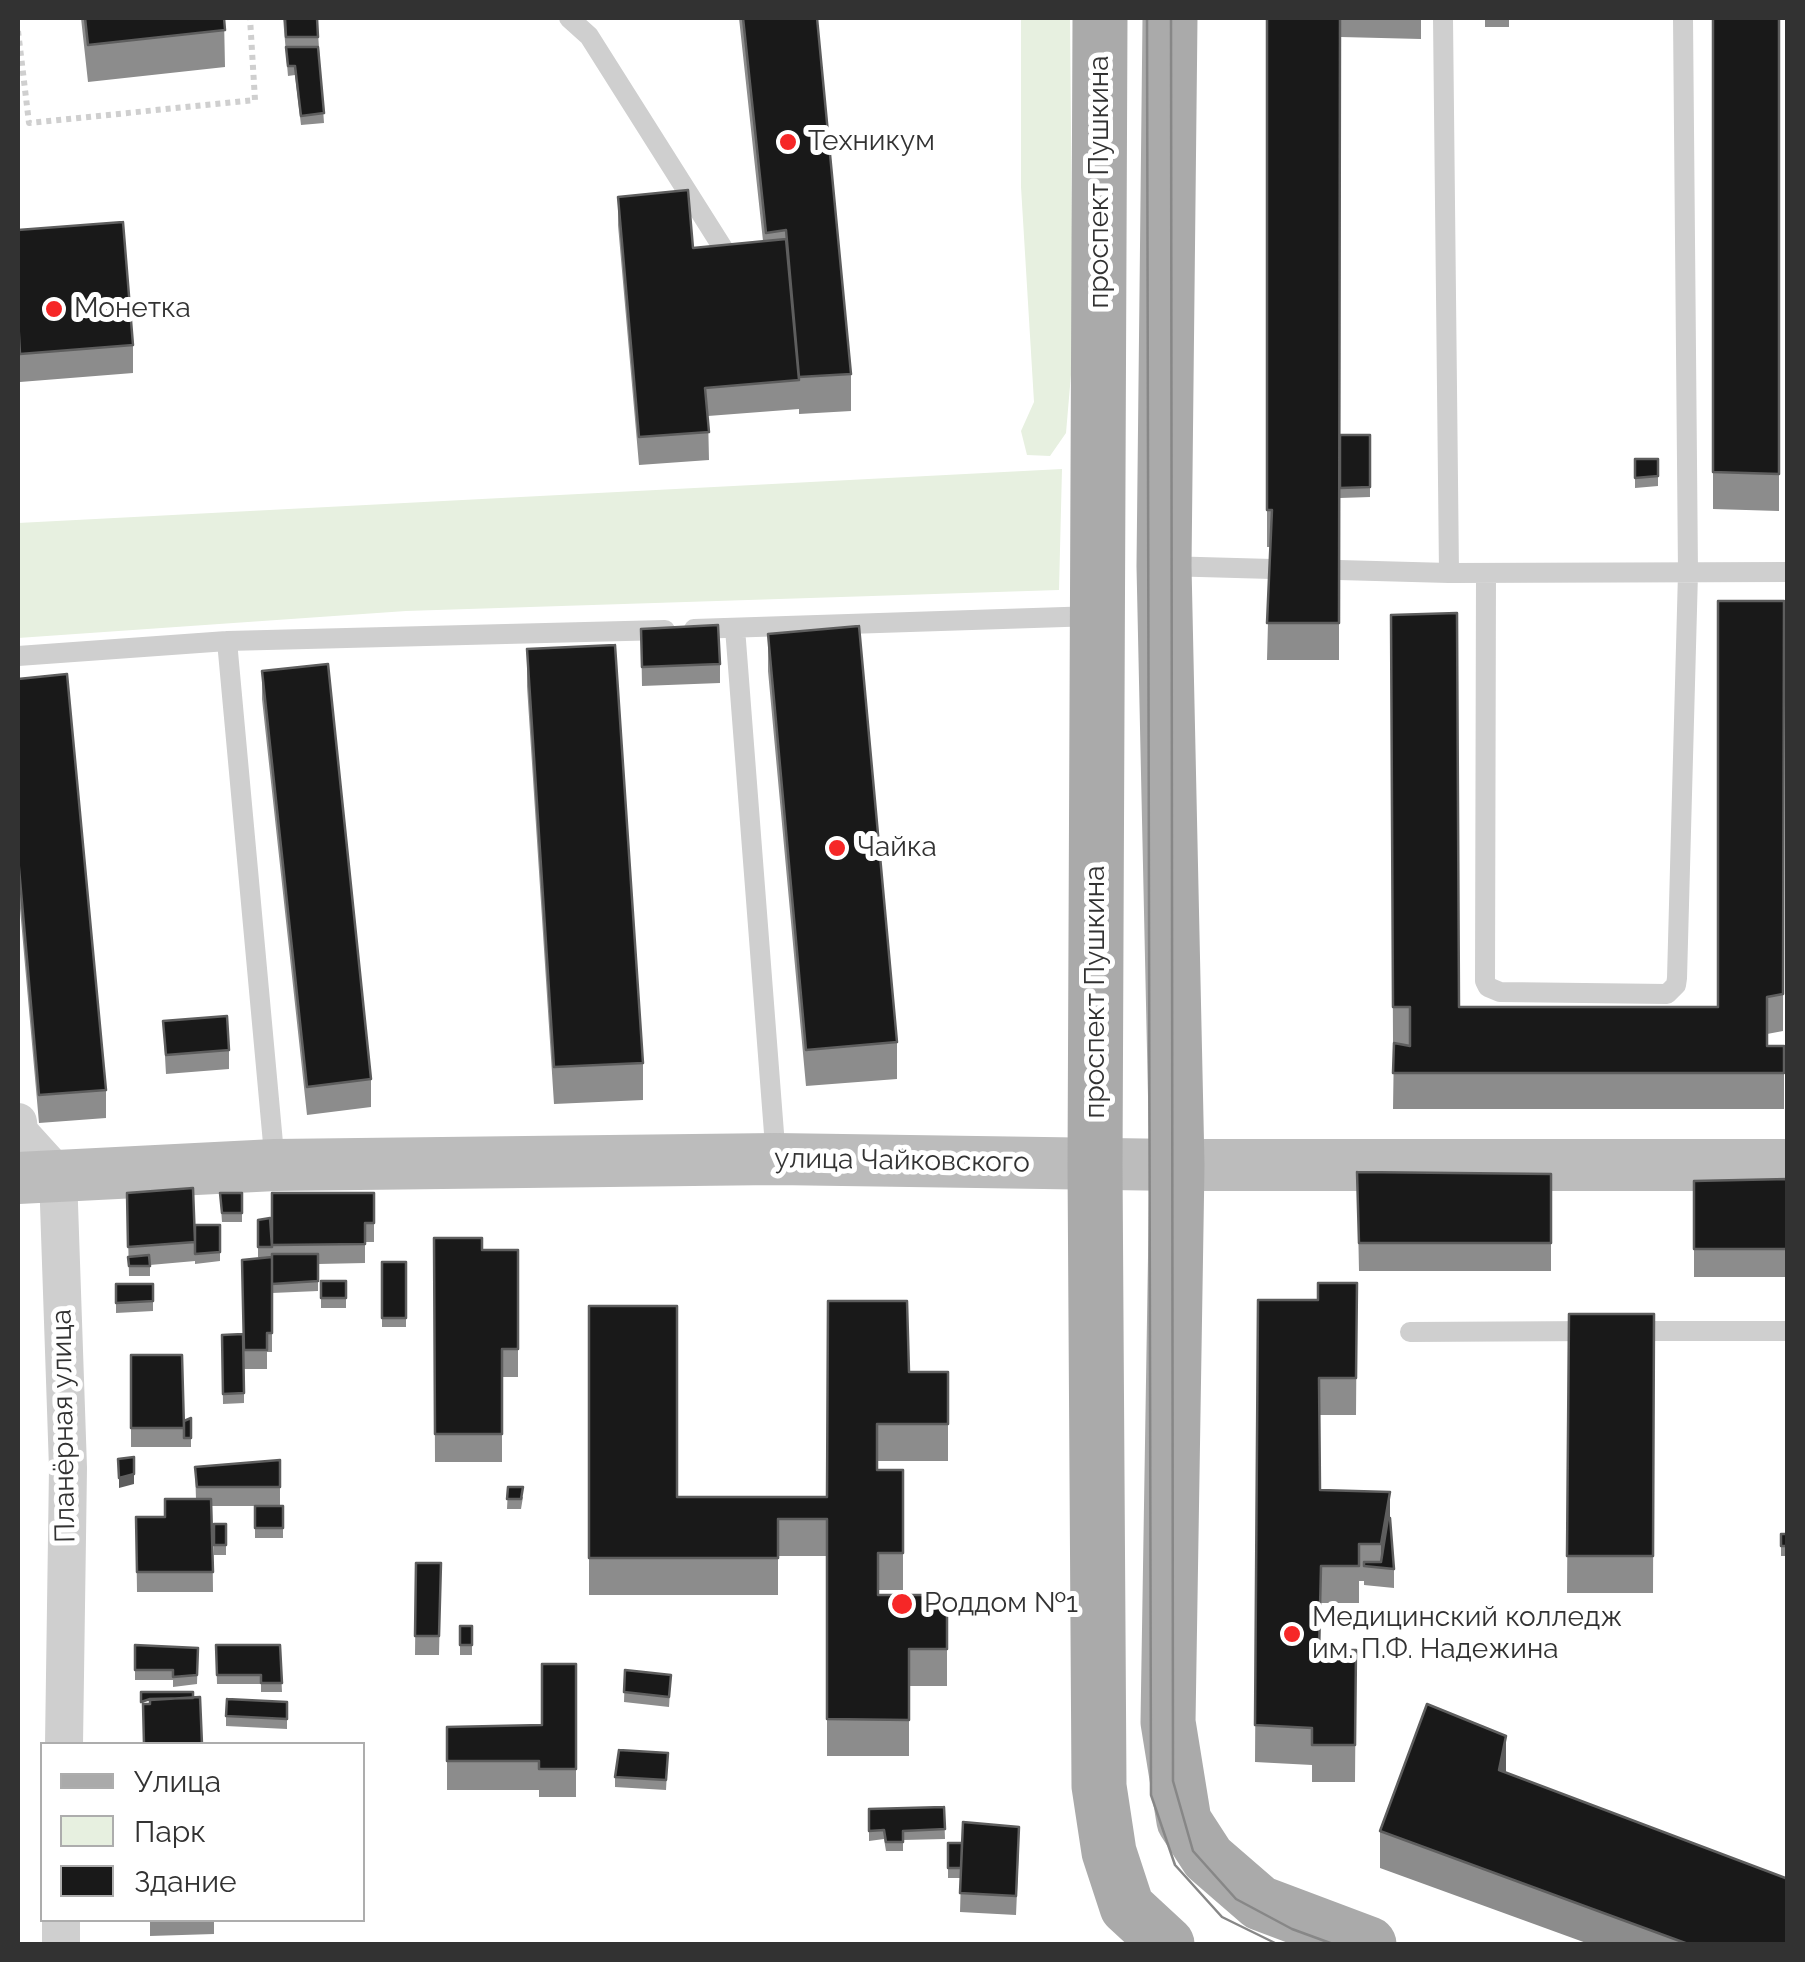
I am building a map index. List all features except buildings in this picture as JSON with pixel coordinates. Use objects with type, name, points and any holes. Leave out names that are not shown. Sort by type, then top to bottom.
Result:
[{"type":"main road","name":"проспект Пушкина","points":[[1100,18],[1095,1164],[1099,1786],[1122,1926],[1167,1944]]},
{"type":"main road","points":[[1170,18],[1164,566],[1177,1165],[1168,1722],[1184,1821],[1208,1858],[1260,1903],[1370,1944]]},
{"type":"main road","name":"улица Чайковского","points":[[38,1176],[276,1164],[776,1160],[1177,1165],[1788,1164]]},
{"type":"street","points":[[18,1122],[18,1132],[38,1176]]},
{"type":"street","name":"Планёрная улица","points":[[38,1176],[68,1468],[64,1742]]},
{"type":"lane","points":[[569,18],[589,36],[734,264]]},
{"type":"lane","points":[[1443,18],[1449,574]]},
{"type":"lane","points":[[1486,573],[1485,981],[1488,987],[1500,992],[1660,995],[1672,990],[1678,978],[1688,573],[1683,18]]},
{"type":"lane","points":[[1164,566],[1272,569]]},
{"type":"lane","points":[[1340,570],[1449,574],[1788,572]]},
{"type":"lane","points":[[18,656],[228,641],[1099,616]]},
{"type":"lane","points":[[735,628],[776,1160]]},
{"type":"lane","points":[[228,641],[276,1164]]},
{"type":"lane","points":[[1410,1332],[1788,1330]]},
{"type":"path","points":[[18,31],[29,123],[256,100],[250,18]]},
{"type":"green space","points":[[1021,18],[1070,18],[1073,351],[1066,433],[1050,456],[1027,455],[1021,431],[1034,402],[1021,187]]},
{"type":"green space","points":[[1062,469],[1059,590],[406,611],[18,638],[18,523]]},
{"type":"tram line","points":[[1147,18],[1151,1795],[1175,1865],[1222,1917],[1277,1944]]},
{"type":"tram line","points":[[1171,18],[1173,1781],[1193,1851],[1236,1899],[1292,1929],[1333,1944]]},
{"type":"place","name":"Техникум","points":[[788,142]]},
{"type":"place","name":"Монетка","points":[[54,309]]},
{"type":"place","name":"Чайка","points":[[837,848]]},
{"type":"place","name":"Роддом №1","points":[[902,1604]]},
{"type":"place","name":"Медицинский колледж им. П.Ф. Надежина","points":[[1292,1634]]}]
